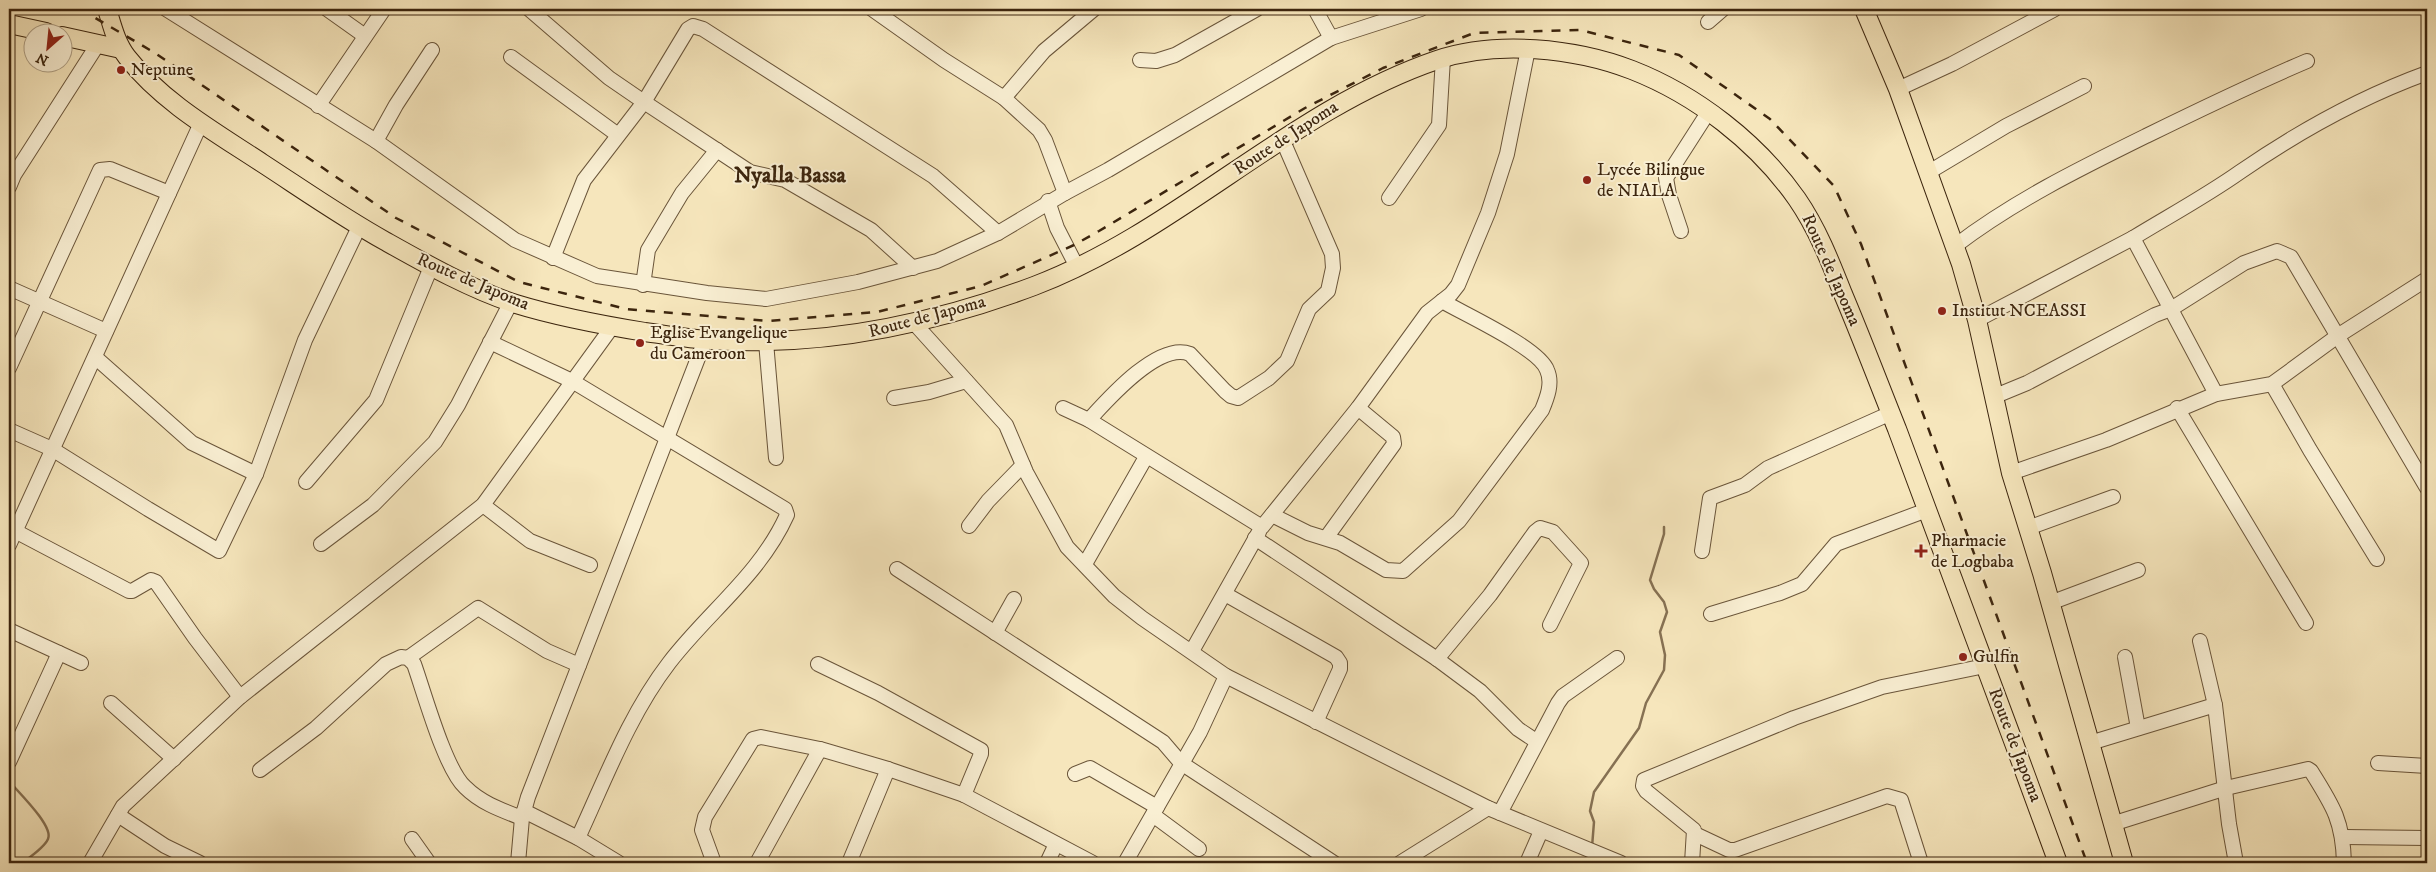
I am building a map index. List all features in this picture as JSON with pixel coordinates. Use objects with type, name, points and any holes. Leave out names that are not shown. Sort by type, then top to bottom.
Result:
[{"type":"main road","points":[[107,9],[121,49]]},
{"type":"main road","points":[[1864,9],[1898,89],[1955,246],[1977,320],[1992,397],[2011,474],[2124,863]]},
{"type":"main road","points":[[9,24],[22,27]]},
{"type":"main road","points":[[72,38],[121,49]]},
{"type":"main road","name":"Route de Japoma","points":[[121,49],[141,72],[172,102],[201,123],[360,227],[431,267],[511,302],[612,327],[705,340],[766,342],[860,334],[915,324],[1034,286],[1076,268],[1125,241],[1345,100],[1443,58],[1495,50],[1528,49],[1576,54],[1616,64],[1661,81],[1709,111],[1740,136],[1784,181],[1800,203],[1815,229],[1833,269],[1890,413],[2058,863]]},
{"type":"street","points":[[166,9],[376,141],[515,240],[553,258],[601,277],[643,285],[772,299],[858,282],[945,258],[998,233],[1048,201],[1116,165],[1331,38],[1421,9]]},
{"type":"street","points":[[327,9],[365,36]]},
{"type":"street","points":[[318,106],[384,9]]},
{"type":"street","points":[[529,9],[602,72],[644,102],[750,172],[785,180],[871,230],[913,268]]},
{"type":"street","points":[[865,9],[872,9],[944,60],[1004,98],[1039,130],[1045,140],[1065,193]]},
{"type":"street","points":[[1004,98],[1044,51],[1094,9]]},
{"type":"street","points":[[1140,60],[1156,61],[1175,55],[1257,9]]},
{"type":"street","points":[[1315,9],[1331,38]]},
{"type":"street","points":[[1708,22],[1723,9]]},
{"type":"street","points":[[1898,89],[1957,62],[2055,9]]},
{"type":"street","points":[[553,258],[584,180],[644,102],[688,29],[693,26],[933,176],[984,218],[998,233]]},
{"type":"street","points":[[9,187],[14,175],[98,44]]},
{"type":"street","points":[[1192,651],[1258,532],[1358,408],[1427,313],[1442,302],[1458,285],[1488,213],[1507,154],[1528,49]]},
{"type":"street","points":[[376,141],[396,105],[432,50]]},
{"type":"street","points":[[511,57],[618,135]]},
{"type":"street","points":[[1389,198],[1439,125],[1443,58]]},
{"type":"street","points":[[1955,246],[1983,224],[2055,180],[2229,95],[2308,61]]},
{"type":"street","points":[[1977,320],[2133,238],[2240,173],[2302,131],[2397,84],[2427,72]]},
{"type":"street","points":[[1929,172],[2006,126],[2084,86]]},
{"type":"street","points":[[1681,231],[1669,195],[1666,178],[1709,111]]},
{"type":"street","points":[[9,545],[201,123]]},
{"type":"street","points":[[1089,420],[1111,395],[1135,375],[1171,353],[1183,352],[1190,354],[1225,391],[1231,396],[1238,398],[1269,378],[1287,361],[1309,310],[1328,291],[1333,268],[1332,254],[1283,140]]},
{"type":"street","points":[[643,285],[648,250],[682,193],[717,150]]},
{"type":"street","points":[[9,368],[100,170],[110,169],[169,193]]},
{"type":"street","points":[[1048,201],[1057,228],[1076,268]]},
{"type":"street","points":[[9,430],[52,449],[148,510],[220,551],[256,474],[305,340],[360,227]]},
{"type":"street","points":[[2133,238],[2216,394]]},
{"type":"street","points":[[1992,397],[2027,383],[2155,315],[2171,309],[2244,263],[2276,252],[2291,257],[2339,334],[2427,488]]},
{"type":"street","points":[[306,482],[376,400],[431,267]]},
{"type":"street","points":[[2011,474],[2106,440],[2177,408],[2216,394],[2272,384],[2339,334],[2426,282]]},
{"type":"street","points":[[9,288],[106,330]]},
{"type":"street","points":[[321,544],[374,505],[435,442],[458,405],[511,302]]},
{"type":"street","points":[[1272,515],[1346,545],[1386,570],[1403,571],[1459,521],[1542,410],[1547,399],[1550,381],[1548,370],[1531,352],[1442,302]]},
{"type":"street","points":[[915,324],[1006,425],[1023,465],[1067,547],[1114,596],[1142,618],[1226,676],[1494,810],[1620,863]]},
{"type":"street","points":[[90,863],[124,806],[240,697],[483,504],[612,327]]},
{"type":"street","points":[[518,863],[523,815],[705,340]]},
{"type":"street","points":[[490,342],[572,381],[785,509],[786,516],[773,543],[733,594],[669,664],[641,703],[578,838]]},
{"type":"street","points":[[766,342],[776,458]]},
{"type":"street","points":[[95,357],[192,443],[256,474]]},
{"type":"street","points":[[894,398],[930,392],[966,381]]},
{"type":"street","points":[[2272,384],[2377,559]]},
{"type":"street","points":[[1063,408],[1089,420],[1258,532],[1480,691],[1518,729],[1536,742]]},
{"type":"street","points":[[1326,538],[1394,444],[1393,438],[1358,408]]},
{"type":"street","points":[[2177,408],[2306,623]]},
{"type":"street","points":[[1702,551],[1710,498],[1745,485],[1768,468],[1890,413]]},
{"type":"street","points":[[1084,564],[1146,457]]},
{"type":"street","points":[[969,526],[988,501],[1023,465]]},
{"type":"street","points":[[2028,528],[2113,497]]},
{"type":"street","points":[[483,504],[530,541],[590,565]]},
{"type":"street","points":[[1711,614],[1780,593],[1802,584],[1836,544],[1927,510]]},
{"type":"street","points":[[1437,659],[1490,595],[1535,532],[1540,528],[1553,532],[1581,563],[1550,626]]},
{"type":"street","points":[[15,531],[129,591],[154,580],[240,697]]},
{"type":"street","points":[[897,569],[1163,742],[1181,763],[1334,863]]},
{"type":"street","points":[[2050,603],[2138,570]]},
{"type":"street","points":[[1225,594],[1336,657],[1340,663],[1340,669],[1316,722]]},
{"type":"street","points":[[995,633],[1014,599]]},
{"type":"street","points":[[408,658],[478,608],[547,651],[579,665]]},
{"type":"street","points":[[9,630],[81,663]]},
{"type":"street","points":[[2200,641],[2215,705],[2229,824],[2236,863]]},
{"type":"street","points":[[9,762],[58,653]]},
{"type":"street","points":[[260,770],[316,728],[386,664],[401,657],[408,658],[414,664],[450,765],[464,786],[486,804],[523,815],[578,838],[619,863]]},
{"type":"street","points":[[2125,657],[2138,728]]},
{"type":"street","points":[[1400,863],[1494,810],[1536,742],[1548,717],[1563,696],[1617,658]]},
{"type":"street","points":[[818,664],[878,693],[978,748],[982,754],[964,795]]},
{"type":"street","points":[[1692,863],[1695,834],[1692,826],[1646,791],[1643,786],[1644,780],[1794,718],[1882,687],[1985,666]]},
{"type":"street","points":[[1125,863],[1200,732],[1226,676]]},
{"type":"street","points":[[111,703],[174,758]]},
{"type":"street","points":[[2090,743],[2215,705]]},
{"type":"street","points":[[714,863],[702,830],[704,817],[753,739],[761,737],[820,749],[888,769],[964,795],[1094,863]]},
{"type":"street","points":[[757,863],[820,749]]},
{"type":"street","points":[[2378,763],[2427,766]]},
{"type":"street","points":[[1075,774],[1090,768],[1155,811],[1199,849]]},
{"type":"street","points":[[849,863],[888,769]]},
{"type":"street","points":[[2112,824],[2226,788],[2308,769],[2334,808],[2344,837],[2344,863]]},
{"type":"street","points":[[1695,834],[1729,850],[1735,850],[1887,796],[1894,796],[1901,800],[1921,863]]},
{"type":"street","points":[[118,815],[165,846],[200,863]]},
{"type":"street","points":[[1527,863],[1541,831]]},
{"type":"street","points":[[2344,837],[2427,838]]},
{"type":"street","points":[[412,840],[429,863]]},
{"type":"street","points":[[1047,863],[1056,844]]},
{"type":"waterway","points":[[1592,847],[1594,822],[1590,811],[1594,792],[1639,728],[1646,703],[1664,670],[1665,655],[1660,632],[1667,612],[1664,602],[1650,580],[1664,534],[1664,527]]},
{"type":"waterway","points":[[9,781],[40,818],[46,826],[48,833],[48,839],[43,846],[22,863]]},
{"type":"waterway","points":[[1591,855],[1591,863]]},
{"type":"railway","points":[[80,9],[155,53],[396,218],[519,282],[626,309],[767,321],[877,312],[981,286],[1074,245],[1305,108],[1383,68],[1474,33],[1580,30],[1679,55],[1770,119],[1834,186],[1861,244],[2087,863]]},
{"type":"place","name":"Neptune","points":[[121,70]]},
{"type":"place","name":"Lycée Bilingue de NIALA","points":[[1587,180]]},
{"type":"place","name":"Institut NCEASSI","points":[[1942,311]]},
{"type":"place","name":"Eglise Evangelique du Cameroon","points":[[640,343]]},
{"type":"place","name":"Pharmacie de Logbaba","points":[[1921,551]]},
{"type":"place","name":"Gulfin","points":[[1963,657]]},
{"type":"district","name":"Nyalla Bassa","points":[[790,175]]}]
